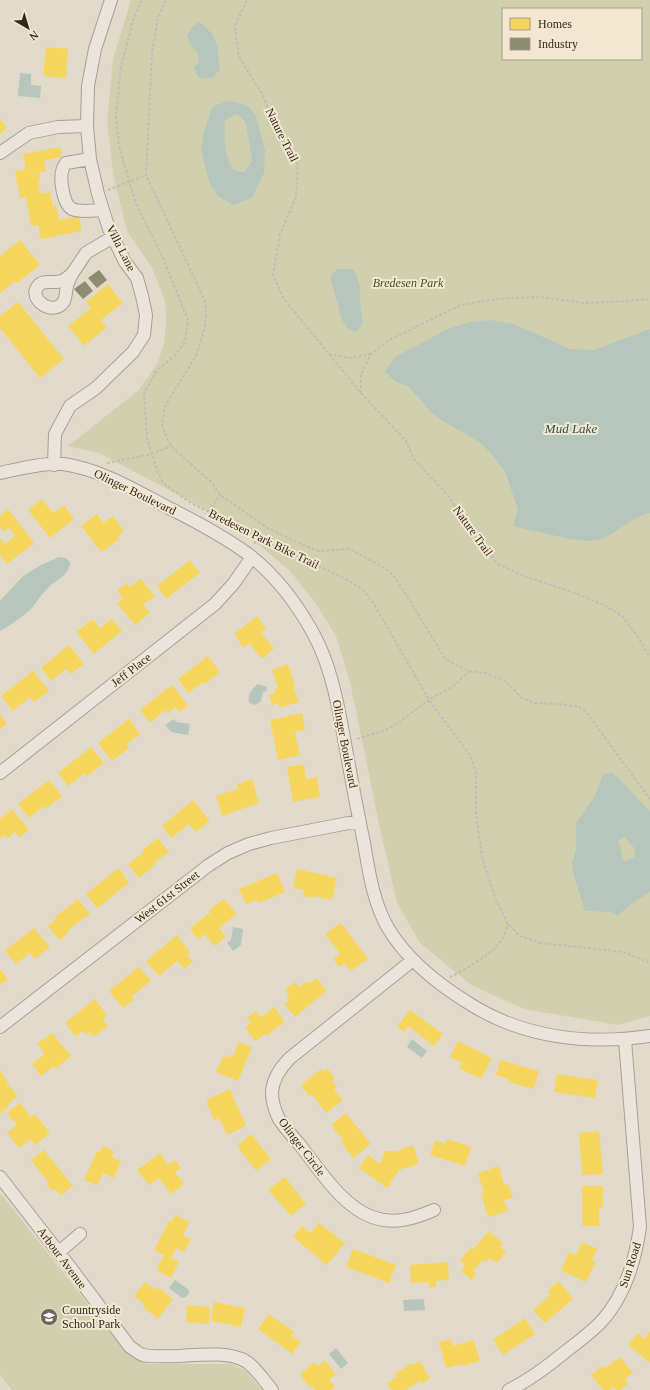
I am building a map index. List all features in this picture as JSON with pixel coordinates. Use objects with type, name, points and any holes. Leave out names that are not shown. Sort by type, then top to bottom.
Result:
[{"type":"street","name":"Villa Lane","points":[[54,465],[55,434],[70,406],[96,388],[133,352],[144,334],[146,315],[139,284],[137,278],[125,262],[113,237],[98,194],[90,159],[87,126],[88,86],[95,49],[111,0]]},
{"type":"street","points":[[0,153],[29,133],[58,127],[87,126]]},
{"type":"street","points":[[90,159],[66,163],[63,168],[61,178],[65,200],[71,209],[80,211],[103,210]]},
{"type":"street","points":[[72,274],[86,253],[113,237]]},
{"type":"street","name":"Olinger Boulevard","points":[[0,473],[30,466],[61,464],[88,470],[125,485],[252,551],[295,606],[314,635],[328,667],[337,700],[359,820],[377,904],[389,929],[405,951],[413,960],[451,992],[481,1011],[513,1025],[548,1035],[583,1040],[625,1040],[650,1036]]},
{"type":"street","name":"Jeff Place","points":[[0,773],[215,604],[234,583],[252,551]]},
{"type":"street","name":"West 61st Street","points":[[0,1027],[209,865],[228,853],[249,844],[271,838],[359,820]]},
{"type":"street","name":"Olinger Circle","points":[[413,960],[290,1058],[280,1068],[274,1080],[272,1093],[275,1107],[280,1119],[327,1180],[354,1208],[372,1217],[387,1221],[403,1221],[434,1210]]},
{"type":"street","name":"Sun Road","points":[[510,1390],[542,1371],[600,1322],[616,1301],[628,1278],[636,1253],[640,1227],[625,1040]]},
{"type":"street","name":"Arbour Avenue","points":[[0,1177],[59,1252],[130,1347],[142,1355],[205,1355],[234,1357],[247,1362],[258,1372],[272,1390]]},
{"type":"street","points":[[59,1252],[80,1234]]},
{"type":"path","name":"Bredesen Park Bike Trail","points":[[142,0],[134,17],[121,66],[116,114],[119,146],[136,204],[163,258],[188,320],[185,342],[176,355],[156,372],[144,393],[147,439],[162,481],[191,503],[349,581],[363,590],[374,604],[429,700],[470,755],[476,773],[476,815],[483,861],[496,900],[508,924],[520,936],[541,943],[624,952],[650,963]]},
{"type":"path","points":[[166,0],[158,18],[152,53],[146,175],[205,301],[206,314],[205,326],[196,356],[165,406],[162,422],[171,446],[212,484],[220,495],[268,528],[303,546],[319,551],[350,549],[385,568],[397,580],[446,660],[469,671],[485,673],[504,680],[521,697],[534,703],[560,704],[580,707],[586,712],[650,799]]},
{"type":"path","name":"Nature Trail","points":[[247,0],[236,26],[239,57],[261,92],[276,126],[298,165],[296,196],[280,234],[273,275],[283,298],[361,393],[406,441],[414,460],[447,494],[474,535],[498,564],[524,576],[572,592],[604,605],[622,616],[636,634],[650,658]]},
{"type":"path","points":[[98,194],[146,175]]},
{"type":"path","points":[[361,393],[361,374],[371,354],[388,340],[462,304],[495,299],[539,297],[584,303],[650,299]]},
{"type":"path","points":[[328,354],[350,358],[371,354]]},
{"type":"path","points":[[103,461],[109,464],[152,454],[171,446]]},
{"type":"path","points":[[205,516],[220,495]]},
{"type":"path","points":[[252,551],[259,537]]},
{"type":"path","points":[[356,739],[385,730],[429,700],[455,685],[469,671]]},
{"type":"path","points":[[438,982],[465,970],[501,942],[508,924]]},
{"type":"green space","name":"Bredesen Park","points":[[131,0],[650,0],[650,1016],[618,1025],[524,1009],[471,985],[420,943],[397,903],[350,682],[336,636],[316,604],[289,570],[259,545],[220,517],[99,453],[68,446],[139,390],[157,364],[164,344],[166,322],[165,301],[152,268],[127,231],[114,179],[107,122],[113,59]]},
{"type":"green space","name":"Countryside School Park","points":[[0,1194],[124,1350],[137,1359],[149,1364],[232,1364],[246,1371],[262,1390],[12,1390],[0,1375]]},
{"type":"water","points":[[199,22],[210,32],[216,42],[219,54],[220,69],[213,77],[203,79],[197,76],[194,68],[199,61],[198,53],[192,47],[187,37],[192,27]]},
{"type":"water","points":[[20,73],[31,74],[31,85],[41,86],[40,98],[18,96]]},
{"type":"water","points":[[229,101],[247,105],[256,116],[265,150],[264,173],[252,198],[233,205],[218,196],[210,184],[201,150],[204,131],[213,106]],"holes":[[[235,114],[240,116],[246,123],[252,161],[245,172],[236,171],[231,166],[227,155],[225,140],[225,121]]]},
{"type":"water","points":[[337,269],[354,269],[360,286],[360,302],[363,322],[357,332],[348,329],[342,320],[330,277]]},
{"type":"water","name":"Mud Lake","points":[[490,320],[514,324],[570,349],[594,350],[650,329],[650,513],[637,517],[601,539],[591,541],[581,541],[513,526],[518,510],[505,471],[493,456],[483,445],[433,414],[408,386],[396,382],[385,372],[395,357],[448,329],[470,322]]},
{"type":"water","points":[[59,557],[66,558],[70,562],[68,570],[65,574],[46,589],[31,609],[0,631],[0,601],[23,576],[41,565]]},
{"type":"water","points":[[258,684],[266,686],[267,691],[263,692],[261,701],[256,705],[249,702],[249,697],[252,689]]},
{"type":"water","points":[[174,719],[176,722],[190,724],[188,735],[171,732],[165,725]]},
{"type":"water","points":[[613,773],[650,811],[650,892],[631,904],[617,916],[611,912],[585,911],[574,876],[572,863],[576,850],[576,823],[595,796],[603,774]],"holes":[[[624,836],[635,849],[634,857],[625,862],[618,841]]]},
{"type":"water","points":[[233,927],[243,929],[241,945],[233,951],[227,943],[231,940]]},
{"type":"water","points":[[412,1039],[427,1051],[422,1058],[407,1047]]},
{"type":"water","points":[[175,1280],[189,1290],[186,1297],[182,1298],[169,1288]]},
{"type":"water","points":[[424,1299],[425,1310],[404,1311],[403,1300]]},
{"type":"water","points":[[336,1348],[348,1363],[341,1369],[329,1354]]},
{"type":"building: Homes","points":[[46,47],[68,49],[66,78],[43,76]]},
{"type":"building: Homes","points":[[0,119],[7,128],[0,134]]},
{"type":"building: Homes","points":[[60,147],[62,157],[44,161],[46,171],[39,173],[40,179],[38,180],[41,194],[50,192],[53,206],[56,205],[59,220],[79,216],[82,231],[41,239],[38,225],[31,226],[26,197],[20,198],[15,171],[26,169],[23,154]]},
{"type":"building: Homes","points":[[20,240],[40,265],[17,283],[15,281],[0,293],[0,256]]},
{"type":"building: Homes","points":[[108,284],[123,303],[101,320],[107,327],[84,346],[68,326],[91,308],[86,302]]},
{"type":"building: Homes","points":[[18,302],[64,359],[40,378],[0,328],[0,316]]},
{"type":"building: Homes","points":[[42,499],[53,513],[64,505],[74,519],[50,538],[28,510]]},
{"type":"building: Homes","points":[[8,509],[34,543],[7,564],[0,555],[0,538],[5,544],[15,536],[9,528],[4,532],[0,527],[0,516]]},
{"type":"building: Homes","points":[[97,514],[103,523],[113,516],[124,531],[118,536],[120,539],[101,552],[81,526]]},
{"type":"building: Homes","points":[[190,560],[200,573],[166,599],[157,586]]},
{"type":"building: Homes","points":[[141,579],[155,596],[143,605],[150,613],[135,625],[117,603],[123,598],[117,590],[127,583],[130,587]]},
{"type":"building: Homes","points":[[257,616],[266,628],[261,632],[274,649],[262,659],[249,643],[244,648],[234,634]]},
{"type":"building: Homes","points":[[93,619],[100,628],[112,619],[122,631],[94,654],[76,632]]},
{"type":"building: Homes","points":[[69,645],[84,664],[70,674],[66,669],[51,681],[41,668]]},
{"type":"building: Homes","points":[[208,656],[220,672],[205,684],[203,682],[188,693],[178,679]]},
{"type":"building: Homes","points":[[288,664],[299,702],[280,708],[278,703],[272,705],[269,695],[276,693],[274,689],[278,688],[272,670]]},
{"type":"building: Homes","points":[[33,671],[49,691],[34,702],[30,697],[13,711],[1,696]]},
{"type":"building: Homes","points":[[172,685],[188,705],[180,712],[175,707],[168,713],[165,710],[150,723],[140,710]]},
{"type":"building: Homes","points":[[302,713],[305,730],[295,732],[300,755],[278,760],[270,720]]},
{"type":"building: Homes","points":[[0,714],[7,724],[0,729]]},
{"type":"building: Homes","points":[[129,719],[140,734],[127,744],[129,748],[112,761],[98,743]]},
{"type":"building: Homes","points":[[91,747],[104,763],[87,776],[85,773],[68,786],[58,773]]},
{"type":"building: Homes","points":[[304,764],[306,779],[317,777],[320,797],[293,802],[287,767]]},
{"type":"building: Homes","points":[[252,779],[259,803],[222,816],[216,796],[238,789],[237,784]]},
{"type":"building: Homes","points":[[49,780],[62,796],[46,809],[44,806],[29,818],[18,804]]},
{"type":"building: Homes","points":[[193,800],[210,821],[196,832],[189,824],[171,838],[162,826]]},
{"type":"building: Homes","points":[[12,809],[29,830],[20,837],[15,832],[8,838],[5,835],[0,839],[0,819]]},
{"type":"building: Homes","points":[[158,838],[169,852],[155,862],[156,864],[139,878],[128,864],[144,852],[142,850]]},
{"type":"building: Homes","points":[[119,868],[129,883],[97,908],[86,894]]},
{"type":"building: Homes","points":[[297,869],[337,878],[332,900],[314,896],[314,898],[303,896],[304,890],[293,888]]},
{"type":"building: Homes","points":[[277,873],[285,892],[259,903],[257,900],[246,904],[239,889]]},
{"type":"building: Homes","points":[[78,899],[90,914],[68,930],[69,932],[59,940],[48,926],[56,919],[55,917]]},
{"type":"building: Homes","points":[[224,899],[237,914],[219,928],[226,937],[214,946],[205,934],[198,940],[190,928],[211,912],[209,910]]},
{"type":"building: Homes","points":[[341,923],[368,959],[351,971],[344,963],[339,967],[333,959],[340,954],[325,934]]},
{"type":"building: Homes","points":[[34,928],[50,947],[35,959],[30,953],[16,964],[5,951]]},
{"type":"building: Homes","points":[[177,935],[190,952],[187,955],[193,962],[184,969],[177,961],[159,976],[146,961]]},
{"type":"building: Homes","points":[[139,967],[151,981],[131,997],[134,1000],[123,1008],[109,991]]},
{"type":"building: Homes","points":[[0,969],[8,979],[0,985]]},
{"type":"building: Homes","points":[[316,978],[327,991],[295,1017],[284,1004],[289,1001],[286,997],[290,995],[285,989],[295,982],[299,987],[307,981],[309,984]]},
{"type":"building: Homes","points":[[95,999],[107,1015],[103,1019],[108,1026],[94,1037],[90,1032],[86,1035],[83,1031],[76,1037],[65,1023]]},
{"type":"building: Homes","points":[[274,1007],[285,1022],[266,1036],[265,1034],[255,1041],[245,1028],[251,1023],[247,1018],[256,1011],[261,1017]]},
{"type":"building: Homes","points":[[410,1010],[443,1034],[434,1046],[408,1026],[404,1032],[397,1027]]},
{"type":"building: Homes","points":[[52,1033],[71,1056],[56,1069],[54,1066],[41,1076],[32,1064],[45,1054],[37,1044]]},
{"type":"building: Homes","points":[[458,1041],[492,1058],[481,1079],[459,1068],[462,1063],[450,1057]]},
{"type":"building: Homes","points":[[239,1042],[252,1047],[238,1081],[216,1072],[223,1056],[228,1058],[229,1055],[233,1056]]},
{"type":"building: Homes","points":[[500,1060],[539,1071],[534,1089],[508,1082],[509,1079],[496,1075]]},
{"type":"building: Homes","points":[[327,1068],[335,1078],[332,1080],[337,1087],[334,1089],[343,1100],[326,1113],[312,1095],[309,1096],[301,1085],[321,1069],[323,1071]]},
{"type":"building: Homes","points":[[0,1071],[8,1081],[6,1082],[18,1096],[8,1104],[9,1106],[0,1114]]},
{"type":"building: Homes","points":[[557,1074],[598,1080],[595,1098],[554,1092]]},
{"type":"building: Homes","points":[[230,1089],[246,1126],[227,1135],[219,1118],[214,1120],[206,1100]]},
{"type":"building: Homes","points":[[20,1103],[31,1117],[35,1114],[50,1133],[35,1145],[31,1139],[19,1148],[7,1133],[17,1125],[7,1113]]},
{"type":"building: Homes","points":[[346,1113],[371,1144],[353,1158],[341,1142],[343,1140],[331,1125]]},
{"type":"building: Homes","points":[[599,1131],[603,1174],[582,1175],[579,1133]]},
{"type":"building: Homes","points":[[251,1134],[271,1159],[256,1171],[237,1146]]},
{"type":"building: Homes","points":[[447,1139],[471,1147],[465,1166],[430,1155],[435,1140],[445,1144]]},
{"type":"building: Homes","points":[[413,1145],[419,1164],[399,1170],[387,1188],[359,1168],[368,1155],[380,1164],[385,1151],[397,1151]]},
{"type":"building: Homes","points":[[103,1146],[114,1151],[112,1157],[121,1161],[114,1178],[103,1173],[97,1185],[84,1180],[97,1151],[100,1152]]},
{"type":"building: Homes","points":[[44,1150],[73,1186],[61,1195],[55,1189],[52,1191],[47,1184],[49,1183],[31,1160]]},
{"type":"building: Homes","points":[[160,1153],[168,1165],[175,1160],[181,1168],[175,1172],[184,1184],[171,1194],[159,1178],[149,1185],[137,1170]]},
{"type":"building: Homes","points":[[499,1166],[504,1185],[508,1184],[513,1198],[504,1200],[508,1211],[488,1217],[481,1194],[484,1193],[478,1173]]},
{"type":"building: Homes","points":[[285,1177],[306,1204],[291,1216],[268,1190]]},
{"type":"building: Homes","points":[[582,1186],[603,1186],[603,1207],[599,1207],[599,1226],[582,1226]]},
{"type":"building: Homes","points":[[175,1215],[190,1222],[183,1235],[191,1239],[184,1252],[176,1248],[171,1258],[179,1262],[171,1278],[156,1270],[164,1255],[154,1250],[169,1221],[171,1222]]},
{"type":"building: Homes","points":[[319,1223],[345,1243],[327,1265],[293,1237],[302,1226],[311,1233]]},
{"type":"building: Homes","points":[[489,1231],[503,1243],[500,1247],[506,1252],[497,1263],[490,1258],[486,1262],[483,1260],[473,1271],[477,1274],[472,1280],[461,1271],[465,1266],[460,1261],[471,1247],[473,1250]]},
{"type":"building: Homes","points":[[582,1242],[597,1249],[592,1260],[596,1262],[586,1282],[561,1270],[569,1252],[576,1255]]},
{"type":"building: Homes","points":[[353,1249],[396,1265],[389,1283],[346,1267]]},
{"type":"building: Homes","points":[[448,1262],[449,1280],[436,1281],[436,1287],[429,1288],[429,1282],[411,1283],[410,1265]]},
{"type":"building: Homes","points":[[559,1281],[573,1299],[545,1323],[533,1310],[551,1295],[547,1291]]},
{"type":"building: Homes","points":[[145,1282],[155,1290],[158,1287],[173,1299],[158,1319],[143,1307],[144,1304],[134,1296]]},
{"type":"building: Homes","points":[[214,1302],[245,1308],[241,1327],[211,1321]]},
{"type":"building: Homes","points":[[187,1305],[210,1307],[209,1324],[186,1322]]},
{"type":"building: Homes","points":[[269,1314],[294,1332],[291,1335],[301,1342],[292,1354],[258,1329]]},
{"type":"building: Homes","points":[[525,1318],[535,1334],[503,1355],[493,1340]]},
{"type":"building: Homes","points":[[650,1331],[650,1363],[628,1345],[638,1333],[644,1339]]},
{"type":"building: Homes","points":[[451,1339],[453,1346],[474,1340],[480,1361],[463,1366],[462,1364],[446,1368],[439,1342]]},
{"type":"building: Homes","points":[[620,1357],[633,1373],[625,1379],[628,1384],[620,1390],[617,1390],[614,1387],[610,1390],[603,1390],[591,1375],[602,1366],[604,1369]]},
{"type":"building: Homes","points":[[325,1360],[336,1374],[329,1379],[335,1387],[331,1390],[315,1390],[312,1386],[310,1388],[300,1374],[315,1362],[318,1366]]},
{"type":"building: Homes","points":[[420,1361],[430,1378],[422,1384],[420,1381],[407,1389],[408,1390],[391,1390],[387,1383],[397,1377],[395,1374],[412,1363],[413,1365]]},
{"type":"building: Industry","points":[[99,270],[107,280],[97,288],[88,278]]},
{"type":"building: Industry","points":[[85,281],[93,291],[83,299],[74,289]]},
{"type":"place","name":"Countryside School Park","points":[[49,1317]]}]
